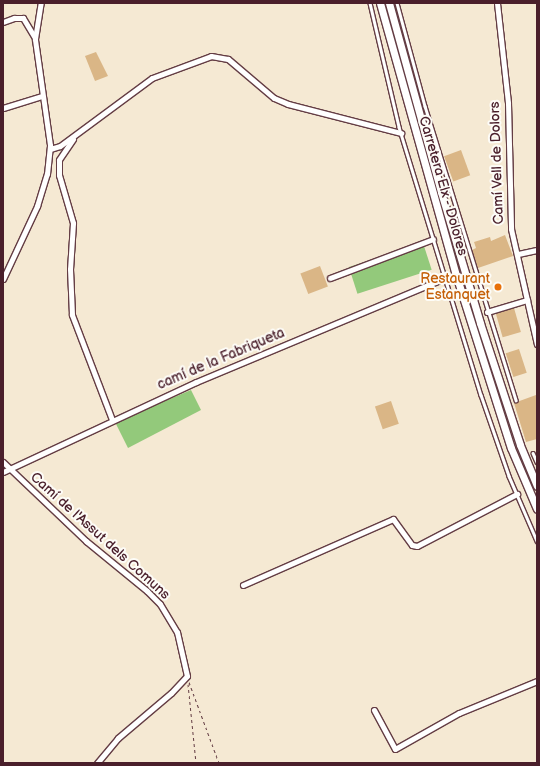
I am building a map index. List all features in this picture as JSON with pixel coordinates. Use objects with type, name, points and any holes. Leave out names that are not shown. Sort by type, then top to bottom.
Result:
[{"type":"main road","name":"Carretera Elx - Dolores","points":[[380,3],[459,285],[511,448],[537,509]]},
{"type":"main road","name":"Carretera Elx - Dolores","points":[[389,3],[440,192],[520,445],[537,486]]},
{"type":"street","points":[[3,279],[37,206],[47,174],[50,149],[35,39],[41,3]]},
{"type":"street","name":"Camí Vell de Dolors","points":[[497,3],[508,103],[511,228],[537,344]]},
{"type":"street","points":[[3,22],[14,18],[23,18],[35,39]]},
{"type":"street","points":[[50,149],[60,146],[152,78],[211,56],[228,59],[274,98],[288,104],[401,133]]},
{"type":"street","points":[[3,108],[42,96]]},
{"type":"street","points":[[82,129],[65,149],[59,160],[59,175],[73,223],[70,268],[72,314],[112,420]]},
{"type":"street","points":[[330,278],[433,239]]},
{"type":"street","points":[[518,254],[537,250]]},
{"type":"street","name":"camí de la Fabriqueta","points":[[3,472],[196,382],[446,278]]},
{"type":"street","points":[[487,312],[527,300]]},
{"type":"street","name":"Camí de l'Assut dels Comuns","points":[[3,462],[69,526],[160,604],[177,632],[187,676]]},
{"type":"street","points":[[243,585],[393,519],[412,545],[417,546],[516,494]]},
{"type":"street","points":[[97,763],[118,738],[187,676]]},
{"type":"street","points":[[374,710],[395,749],[459,712],[537,681]]},
{"type":"lane","points":[[370,3],[401,133],[481,395],[516,494],[537,541]]},
{"type":"lane","points":[[397,3],[487,312],[516,400]]},
{"type":"lane","points":[[533,453],[537,462]]},
{"type":"path","points":[[187,676],[196,763]]},
{"type":"path","points":[[187,676],[219,763]]},
{"type":"green space","points":[[423,243],[432,270],[357,294],[349,267]]},
{"type":"green space","points":[[191,390],[201,410],[128,448],[115,422]]},
{"type":"building","points":[[96,52],[108,76],[95,81],[85,56]]},
{"type":"building","points":[[461,150],[470,175],[453,182],[444,156]]},
{"type":"building","points":[[505,235],[513,256],[478,268],[472,250],[476,248],[474,242],[490,237],[491,241]]},
{"type":"building","points":[[320,266],[328,287],[308,294],[300,274]]},
{"type":"building","points":[[514,308],[521,332],[503,337],[496,313]]},
{"type":"building","points":[[519,349],[527,373],[513,377],[506,353]]},
{"type":"building","points":[[536,395],[537,439],[526,442],[514,403]]},
{"type":"building","points":[[391,401],[399,424],[383,429],[375,407]]},
{"type":"place","name":"Restaurant Estanquet","points":[[498,287]]}]
